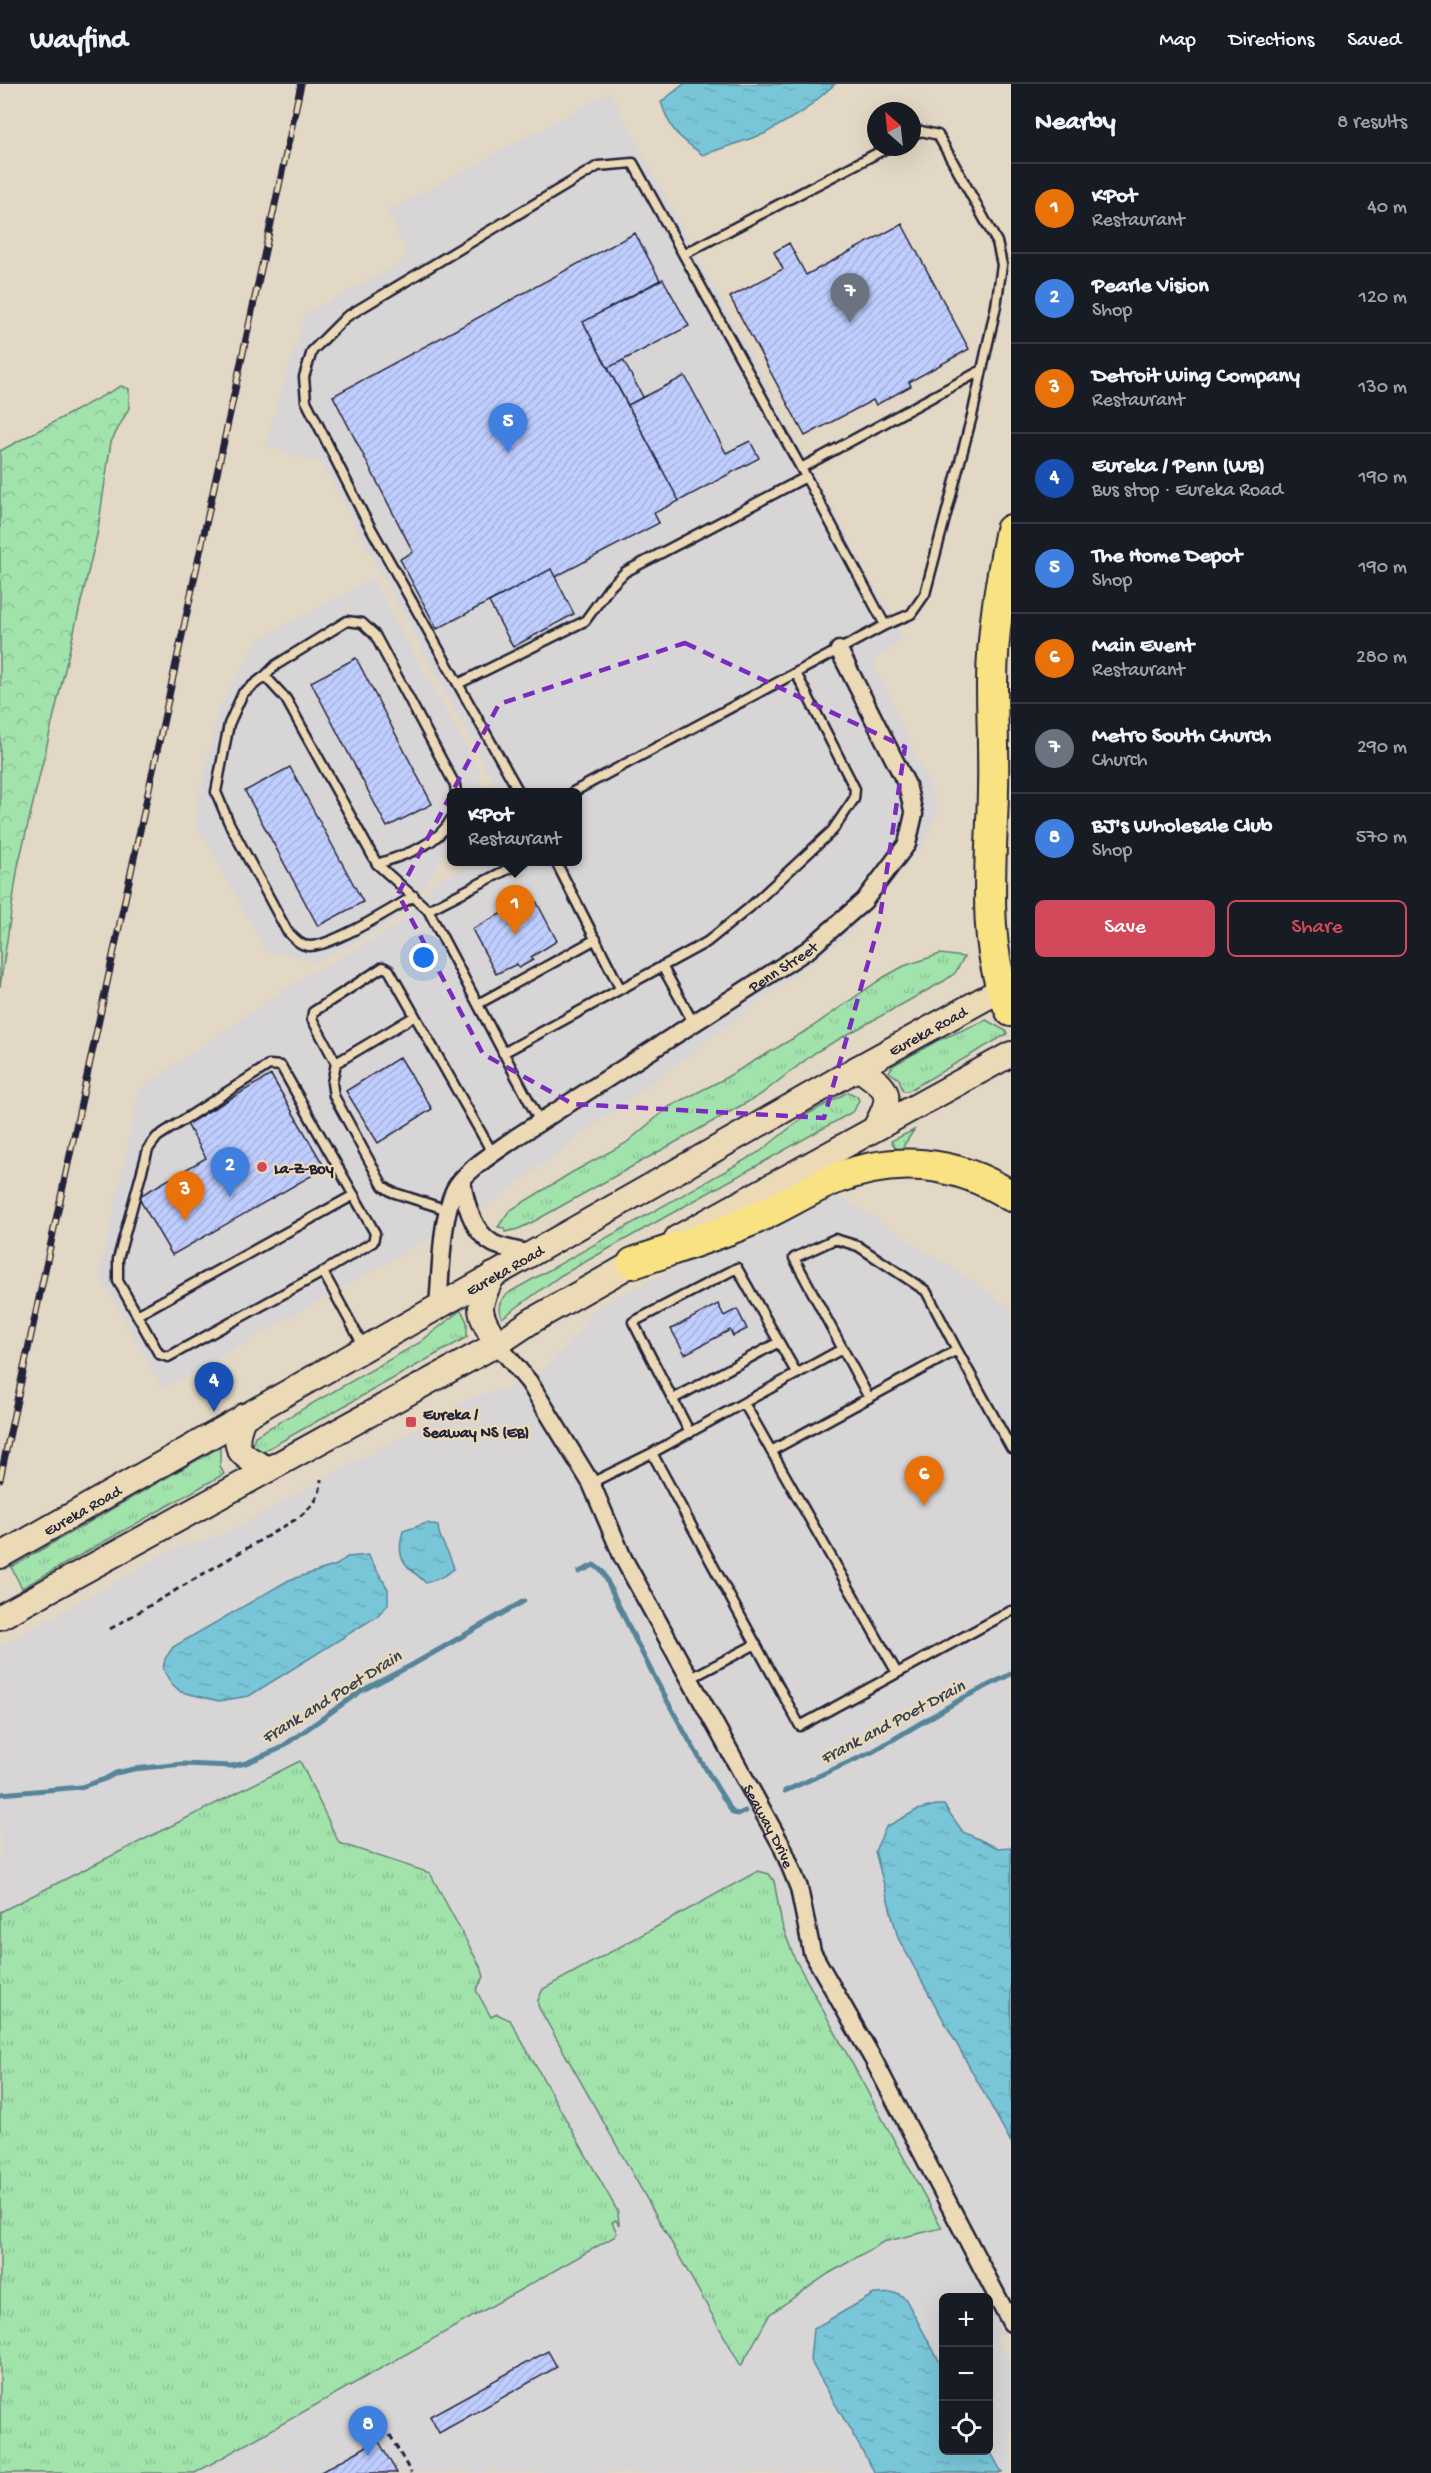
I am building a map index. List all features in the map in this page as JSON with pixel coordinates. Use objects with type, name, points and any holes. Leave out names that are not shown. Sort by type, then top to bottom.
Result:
[{"type":"highway","points":[[1008,995],[993,953],[991,922],[994,766],[992,683],[998,602],[1011,530]]},
{"type":"highway","points":[[633,1263],[747,1222],[831,1181],[864,1169],[897,1164],[927,1164],[977,1179],[1011,1196]]},
{"type":"main road","name":"Eureka Road","points":[[0,1556],[858,1068],[1008,995]]},
{"type":"main road","points":[[0,1617],[497,1344],[533,1320],[633,1263],[1011,1054]]},
{"type":"main road","points":[[858,1068],[877,1081],[884,1089],[887,1105],[874,1128]]},
{"type":"main road","points":[[493,1275],[480,1302],[481,1318],[497,1344]]},
{"type":"main road","points":[[244,1416],[236,1434],[238,1449],[249,1460],[270,1469]]},
{"type":"street","name":"Penn Street","points":[[438,1306],[449,1210],[455,1189],[475,1168],[540,1122],[809,949],[864,901],[907,844],[914,814],[907,785],[839,650]]},
{"type":"street","points":[[462,1181],[466,1205],[476,1225],[493,1243],[531,1254]]},
{"type":"street","name":"Seaway Drive","points":[[497,1344],[529,1382],[591,1484],[613,1538],[789,1860],[799,1888],[812,1952],[873,2059],[1011,2323]]},
{"type":"lane","points":[[580,788],[885,625],[910,614],[926,594],[982,370],[1002,265],[997,242],[938,135],[921,131]]},
{"type":"lane","points":[[684,254],[872,156]]},
{"type":"lane","points":[[517,788],[363,514],[306,401],[304,377],[312,351],[346,317],[598,166],[633,163],[885,625]]},
{"type":"lane","points":[[801,468],[982,370]]},
{"type":"lane","points":[[458,684],[585,621],[609,588],[625,572],[806,477]]},
{"type":"lane","points":[[414,896],[347,933],[310,946],[297,942],[287,931],[229,823],[216,792],[229,724],[243,693],[276,665],[347,621],[362,623],[375,635],[455,788]]},
{"type":"lane","points":[[503,1053],[707,942],[749,908],[832,831],[854,799],[855,789],[796,673]]},
{"type":"lane","points":[[265,676],[286,699],[377,864],[428,910],[540,1122]]},
{"type":"lane","points":[[377,864],[412,853],[432,841],[447,824]]},
{"type":"lane","points":[[428,910],[512,866]]},
{"type":"lane","points":[[559,866],[620,988]]},
{"type":"lane","points":[[477,1005],[596,939]]},
{"type":"lane","points":[[662,966],[694,1024]]},
{"type":"lane","points":[[449,1210],[392,1192],[383,1186],[334,1096],[332,1083],[336,1063],[312,1019],[313,1012],[383,967],[389,970],[493,1154]]},
{"type":"lane","points":[[336,1063],[415,1016]]},
{"type":"lane","points":[[269,1065],[281,1066],[375,1233],[373,1242],[323,1272],[168,1357],[159,1354],[118,1281],[118,1259],[148,1149],[157,1137],[269,1065]]},
{"type":"lane","points":[[137,1315],[354,1195]]},
{"type":"lane","points":[[869,1398],[794,1258],[835,1239],[858,1246],[926,1291],[1011,1448]]},
{"type":"lane","points":[[690,1433],[633,1322],[737,1268],[797,1374]]},
{"type":"lane","points":[[323,1272],[364,1348]]},
{"type":"lane","points":[[673,1400],[779,1342]]},
{"type":"lane","points":[[591,1484],[690,1433],[842,1348]]},
{"type":"lane","points":[[771,1451],[957,1350]]},
{"type":"lane","points":[[744,1403],[897,1673]]},
{"type":"lane","points":[[652,1453],[800,1726],[1011,1611]]},
{"type":"lane","points":[[689,1679],[756,1644]]},
{"type":"path","points":[[110,1629],[298,1518],[314,1505],[321,1492],[321,1479]]},
{"type":"path","points":[[390,2435],[411,2473]]},
{"type":"highlighted area","points":[[685,643],[905,747],[879,924],[824,1118],[573,1104],[483,1054],[398,894],[499,704]]},
{"type":"shaded area","points":[[610,92],[903,640],[873,661],[931,787],[938,812],[924,843],[846,937],[486,1207],[163,1389],[99,1275],[140,1088],[283,990],[399,924],[432,884],[467,866],[582,866],[582,788],[496,788],[323,465],[265,445],[305,314],[398,265],[407,252],[387,211]]},
{"type":"shaded area","points":[[372,578],[481,774],[478,788],[447,788],[447,850],[426,884],[395,921],[317,962],[266,951],[194,820],[217,711],[258,640]]},
{"type":"shaded area","points":[[832,1190],[1011,1307],[1011,2329],[996,2337],[1011,2364],[1011,2473],[0,2473],[0,1647],[168,1551],[221,1535],[476,1396],[529,1382],[563,1349],[600,1305],[723,1245],[737,1245],[751,1237],[759,1227]]},
{"type":"green space","points":[[121,386],[129,389],[129,408],[111,442],[97,535],[18,866],[0,987],[0,451]]},
{"type":"green space","points":[[940,954],[964,957],[955,973],[816,1052],[760,1095],[531,1223],[505,1232],[504,1228],[498,1227],[509,1211],[626,1143],[669,1107],[720,1081],[809,1029],[884,977],[904,966]]},
{"type":"green space","points":[[986,1020],[1006,1031],[1007,1034],[908,1091],[903,1091],[899,1079],[889,1072],[892,1066],[937,1041]]},
{"type":"green space","points":[[848,1092],[857,1096],[859,1100],[854,1111],[560,1276],[502,1318],[499,1311],[500,1304],[510,1292],[761,1151],[806,1115]]},
{"type":"green space","points":[[914,1130],[899,1153],[891,1141]]},
{"type":"green space","points":[[461,1310],[467,1322],[467,1337],[264,1451],[258,1452],[252,1445],[255,1436],[419,1343]]},
{"type":"green space","points":[[220,1447],[220,1466],[224,1474],[22,1588],[11,1567]]},
{"type":"green space","points":[[300,1761],[339,1843],[430,1873],[482,1970],[484,1977],[476,1990],[491,2017],[497,2014],[510,2020],[618,2212],[619,2225],[616,2220],[612,2222],[617,2233],[614,2237],[195,2473],[0,2473],[0,1912]]},
{"type":"green space","points":[[758,1871],[769,1874],[774,1881],[782,1925],[794,1957],[942,2228],[883,2242],[828,2274],[770,2314],[741,2366],[538,2006],[538,2000],[543,1989]]},
{"type":"water","points":[[684,84],[835,84],[804,111],[764,134],[703,155],[676,133],[661,102]]},
{"type":"water","points":[[427,1523],[438,1526],[440,1538],[454,1569],[426,1583],[407,1566],[400,1549],[403,1531]]},
{"type":"water","points":[[368,1555],[388,1589],[388,1605],[376,1617],[249,1696],[219,1701],[181,1692],[171,1683],[163,1669],[165,1659],[173,1647],[289,1580],[337,1565],[347,1557]]},
{"type":"water","points":[[944,1805],[963,1832],[998,1848],[1011,1847],[1011,2142],[898,1938],[875,1851],[886,1827],[917,1810]]},
{"type":"water","points":[[897,2293],[905,2298],[939,2361],[939,2455],[992,2455],[1002,2473],[875,2473],[810,2360],[813,2329],[874,2294]]},
{"type":"building","points":[[902,224],[969,349],[909,382],[911,386],[876,405],[873,400],[805,436],[730,297],[783,269],[774,252],[789,243],[806,275]]},
{"type":"building","points":[[635,233],[660,280],[583,322],[679,501],[654,513],[659,523],[555,577],[551,569],[437,629],[400,559],[413,552],[333,396]]},
{"type":"building","points":[[663,279],[689,326],[608,368],[583,322]]},
{"type":"building","points":[[623,360],[643,397],[628,405],[608,368]]},
{"type":"building","points":[[685,376],[726,453],[750,441],[759,458],[679,501],[628,405]]},
{"type":"building","points":[[551,569],[574,614],[513,647],[489,602]]},
{"type":"building","points":[[356,658],[432,804],[387,827],[311,682]]},
{"type":"building","points":[[290,767],[363,902],[318,926],[245,791]]},
{"type":"building","points":[[535,899],[557,941],[531,957],[533,960],[519,968],[517,964],[496,974],[472,929],[519,904],[520,907]]},
{"type":"building","points":[[400,1057],[432,1109],[378,1143],[346,1091]]},
{"type":"building","points":[[271,1075],[325,1168],[172,1255],[138,1197],[206,1158],[187,1124]]},
{"type":"building","points":[[718,1304],[724,1316],[737,1309],[747,1329],[733,1336],[730,1330],[685,1354],[671,1329]]},
{"type":"building","points":[[548,2351],[557,2367],[439,2433],[430,2416]]},
{"type":"building","points":[[378,2440],[397,2473],[319,2473]]},
{"type":"waterway","name":"Frank and Poet Drain","points":[[579,1572],[594,1565],[603,1572],[632,1634],[697,1755],[733,1813],[739,1814],[745,1811]]},
{"type":"waterway","name":"Frank and Poet Drain","points":[[0,1794],[81,1787],[116,1773],[134,1769],[183,1764],[232,1766],[246,1763],[279,1749],[361,1691],[412,1665],[524,1601]]},
{"type":"waterway","name":"Frank and Poet Drain","points":[[785,1791],[872,1752],[963,1698],[1011,1674]]},
{"type":"railway","points":[[0,1479],[301,84]]},
{"type":"place","name":"Metro South Church","points":[[850,323]]},
{"type":"place","name":"The Home Depot","points":[[508,453]]},
{"type":"place","name":"KPot","points":[[515,935]]},
{"type":"place","name":"La-Z-Boy","points":[[262,1167]]},
{"type":"place","name":"Pearle Vision","points":[[230,1197]]},
{"type":"place","name":"Detroit Wing Company","points":[[185,1221]]},
{"type":"place","name":"Eureka / Penn (WB)","points":[[214,1412]]},
{"type":"place","name":"Eureka / Seaway NS (EB)","points":[[411,1422]]},
{"type":"place","name":"Main Event","points":[[924,1506]]},
{"type":"place","name":"BJ's Wholesale Club","points":[[368,2456]]}]
